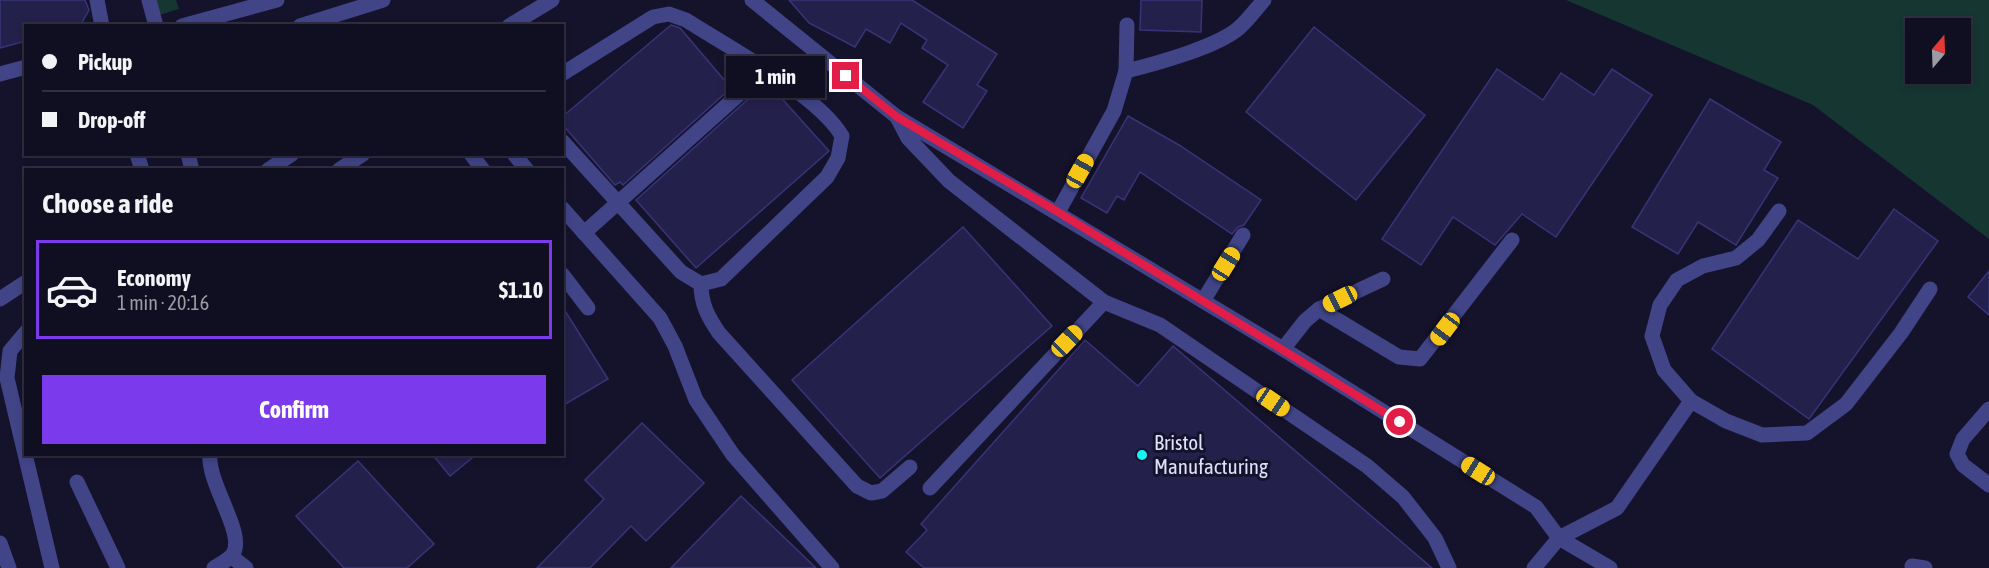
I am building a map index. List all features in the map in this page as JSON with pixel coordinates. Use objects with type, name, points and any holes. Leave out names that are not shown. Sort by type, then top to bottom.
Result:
[{"type":"street","points":[[97,0],[102,24]]},
{"type":"street","points":[[149,0],[155,24]]},
{"type":"street","points":[[189,24],[277,0]]},
{"type":"street","points":[[306,24],[383,0]]},
{"type":"street","points":[[512,24],[552,0]]},
{"type":"street","points":[[752,0],[897,117],[1058,212],[1536,507],[1559,538],[1610,568]]},
{"type":"street","points":[[1126,71],[1157,64],[1197,49],[1238,29],[1264,0]]},
{"type":"street","points":[[564,73],[653,17],[669,14],[686,20],[808,100],[833,121],[843,136],[838,158],[827,177],[721,279],[700,284],[681,272],[564,143]]},
{"type":"street","points":[[1058,212],[1114,111],[1126,71],[1127,25]]},
{"type":"street","points":[[0,74],[24,68]]},
{"type":"street","points":[[584,233],[765,71]]},
{"type":"street","points":[[897,117],[908,138],[948,181],[1063,272],[1104,302],[1160,325],[1367,466],[1403,497],[1435,538],[1449,568]]},
{"type":"street","points":[[271,168],[289,156]]},
{"type":"street","points":[[342,168],[360,156]]},
{"type":"street","points":[[516,156],[525,168]]},
{"type":"street","points":[[564,210],[660,318],[675,346],[696,400],[733,455],[831,568]]},
{"type":"street","points":[[1779,211],[1758,240],[1736,258],[1703,266],[1677,280],[1660,305],[1652,336],[1664,370],[1691,401],[1726,421],[1762,435],[1807,433],[1846,404],[1901,333],[1930,289]]},
{"type":"street","points":[[1203,301],[1244,235]]},
{"type":"street","points":[[1319,309],[1399,357],[1420,359],[1512,240]]},
{"type":"street","points":[[564,277],[588,308]]},
{"type":"street","points":[[1284,350],[1305,321],[1319,309],[1383,279]]},
{"type":"street","points":[[0,299],[24,283]]},
{"type":"street","points":[[700,284],[706,314],[719,333],[857,486],[871,493],[882,491],[910,467]]},
{"type":"street","points":[[930,488],[1104,302]]},
{"type":"street","points":[[24,334],[10,351],[7,378],[24,450]]},
{"type":"street","points":[[1534,568],[1559,538],[1617,508],[1691,401]]},
{"type":"street","points":[[1989,409],[1963,439],[1957,454],[1963,465],[1989,485]]},
{"type":"street","points":[[25,456],[52,568]]},
{"type":"street","points":[[210,456],[209,468],[235,532],[237,546],[232,557],[214,568]]},
{"type":"street","points":[[77,482],[118,568]]},
{"type":"street","points":[[0,543],[9,568]]},
{"type":"street","points":[[232,557],[246,568]]},
{"type":"green space","points":[[155,0],[176,0],[179,9],[159,15]]},
{"type":"green space","points":[[1566,0],[1989,0],[1989,239],[1813,105]]},
{"type":"building","points":[[0,0],[85,0],[89,10],[81,24],[24,24],[24,42],[0,48]]},
{"type":"building","points":[[789,0],[912,0],[997,54],[977,85],[987,91],[963,128],[923,102],[948,65],[922,48],[927,40],[901,23],[890,43],[866,29],[855,47],[809,23]]},
{"type":"building","points":[[1141,0],[1202,0],[1201,32],[1140,30]]},
{"type":"building","points":[[671,25],[680,28],[731,88],[623,185],[620,182],[615,185],[564,126],[564,115]]},
{"type":"building","points":[[1314,27],[1425,115],[1356,200],[1246,112]]},
{"type":"building","points":[[1497,69],[1543,100],[1561,73],[1594,95],[1612,69],[1652,95],[1556,237],[1522,214],[1495,245],[1453,217],[1421,265],[1382,239]]},
{"type":"building","points":[[767,82],[829,151],[696,268],[636,200]]},
{"type":"building","points":[[1710,99],[1781,142],[1764,170],[1778,178],[1736,245],[1698,222],[1678,254],[1632,227]]},
{"type":"building","points":[[1128,116],[1179,145],[1261,200],[1244,225],[1238,227],[1232,234],[1140,172],[1124,200],[1117,196],[1107,213],[1081,198]]},
{"type":"building","points":[[1894,209],[1938,241],[1809,419],[1712,349],[1798,220],[1858,259]]},
{"type":"building","points":[[963,227],[1052,326],[880,478],[792,380]]},
{"type":"building","points":[[1989,271],[1989,315],[1968,297]]},
{"type":"building","points":[[564,309],[608,379],[564,405]]},
{"type":"building","name":"Bristol Manufacturing","points":[[1085,340],[1138,386],[1173,346],[1432,568],[924,568],[906,552],[927,530],[921,524]]},
{"type":"building","points":[[642,423],[704,483],[646,541],[631,526],[590,568],[537,568],[604,499],[585,480]]},
{"type":"building","points":[[434,456],[475,456],[450,476]]},
{"type":"building","points":[[358,461],[434,544],[407,568],[344,568],[296,516]]},
{"type":"building","points":[[741,496],[816,568],[671,568]]},
{"type":"place","name":"Bristol Manufacturing","points":[[1142,455]]},
{"type":"route","points":[[846,76],[897,117],[1058,212],[1400,422]]}]
